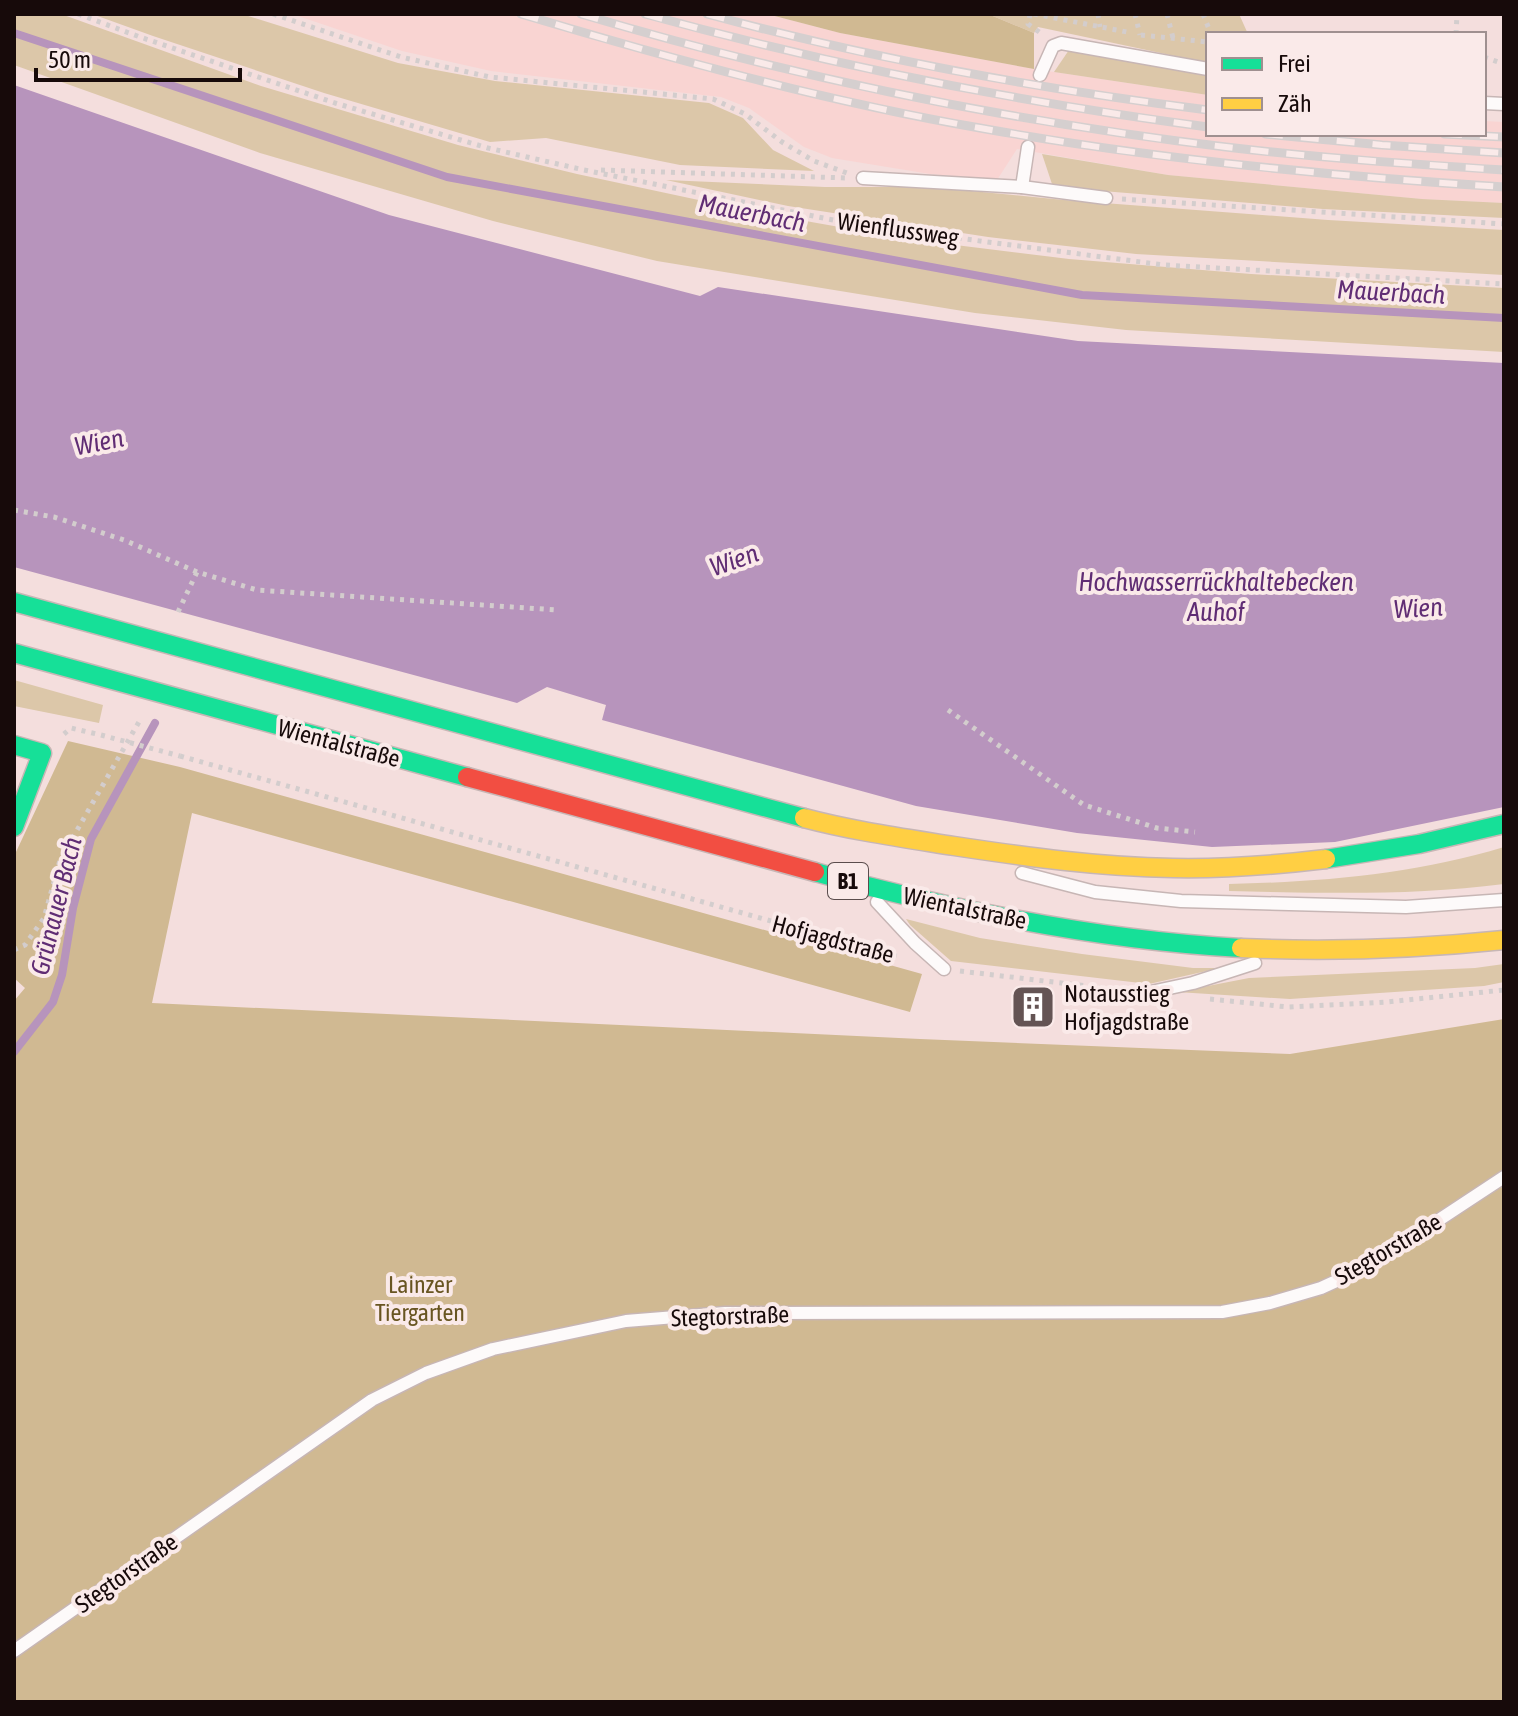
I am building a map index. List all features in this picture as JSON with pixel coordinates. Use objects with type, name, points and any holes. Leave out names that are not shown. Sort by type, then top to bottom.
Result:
[{"type":"main road","name":"Wientalstraße","points":[[14,602],[834,826],[949,846],[1143,867],[1209,867],[1350,856],[1466,836],[1504,824]]},
{"type":"main road","name":"Wientalstraße","points":[[14,653],[861,885],[1032,923],[1213,946],[1295,949],[1392,948],[1504,940]]},
{"type":"main road","points":[[14,745],[42,753],[14,827]]},
{"type":"lane","points":[[1040,75],[1053,46],[1061,43],[1206,69]]},
{"type":"lane","points":[[1022,187],[1028,147]]},
{"type":"lane","points":[[863,178],[1022,187],[1106,198]]},
{"type":"lane","points":[[834,826],[988,865]]},
{"type":"lane","points":[[1003,869],[1095,892],[1181,901],[1406,907],[1504,900]]},
{"type":"lane","points":[[861,885],[944,969]]},
{"type":"lane","points":[[1146,993],[1193,983],[1295,949]]},
{"type":"lane","name":"Stegtorstraße","points":[[14,1651],[372,1400],[426,1373],[493,1349],[626,1321],[725,1313],[1222,1312],[1270,1303],[1321,1288],[1369,1266],[1504,1177]]},
{"type":"path","name":"Wienflussweg","points":[[78,14],[335,103],[488,148],[858,225],[1164,265],[1504,284]]},
{"type":"path","points":[[273,14],[401,57],[490,77],[713,99],[745,114],[814,161],[863,178]]},
{"type":"path","points":[[1034,14],[1057,16],[1140,35],[1206,42]]},
{"type":"path","points":[[1098,14],[1100,27]]},
{"type":"path","points":[[1135,14],[1140,35]]},
{"type":"path","points":[[1167,14],[1173,38]]},
{"type":"path","points":[[584,170],[863,178]]},
{"type":"path","points":[[1106,198],[1504,224]]},
{"type":"path","points":[[14,510],[54,517],[124,540],[197,572],[257,590],[557,610]]},
{"type":"path","points":[[176,617],[197,572]]},
{"type":"path","points":[[948,710],[1084,805],[1157,828],[1200,833]]},
{"type":"path","points":[[14,950],[25,945],[44,918],[60,860],[141,720]]},
{"type":"path","name":"Hofjagdstraße","points":[[101,735],[901,957]]},
{"type":"path","points":[[944,969],[1146,993]]},
{"type":"path","points":[[1209,999],[1288,1007],[1387,1002],[1504,990]]},
{"type":"shaded area","points":[[14,14],[61,14],[261,86],[458,145],[750,211],[907,239],[1069,259],[1251,274],[1504,288],[1504,352],[1126,330],[975,313],[657,261],[493,221],[260,153],[14,65]]},
{"type":"shaded area","points":[[92,14],[242,14],[398,63],[495,81],[709,103],[743,118],[773,150],[814,171],[680,165],[546,138],[490,142],[324,93]]},
{"type":"shaded area","points":[[292,14],[767,14],[840,33],[1034,69],[1206,95],[1206,136],[1486,136],[1486,121],[1504,122],[1504,203],[1422,199],[1168,175],[1017,149],[997,180],[930,174],[832,158],[804,147],[749,108],[721,97],[491,71],[402,51]]},
{"type":"shaded area","points":[[988,14],[1239,14],[1247,32],[1206,32],[1206,63],[1038,27],[1034,33]]},
{"type":"shaded area","points":[[1069,50],[1206,76],[1206,95],[1054,72]]},
{"type":"shaded area","points":[[1042,154],[1168,175],[1422,199],[1504,203],[1504,218],[1323,209],[1053,187]]},
{"type":"shaded area","points":[[666,180],[825,187],[931,187],[1328,220],[1504,230],[1504,275],[1136,254],[988,237],[788,206]]},
{"type":"shaded area","points":[[14,680],[103,705],[99,723],[14,706]]},
{"type":"shaded area","points":[[1504,847],[1504,884],[1401,892],[1229,891],[1229,884],[1368,875],[1437,864]]},
{"type":"shaded area","points":[[906,919],[980,938],[1082,954],[1193,968],[1220,968],[1149,984],[951,961]]},
{"type":"shaded area","points":[[1504,964],[1504,982],[1484,986],[1290,999],[1177,992],[1249,978],[1475,968]]},
{"type":"green space","points":[[767,14],[988,14],[1034,33],[1034,69],[840,33]]},
{"type":"green space","name":"Lainzer Tiergarten","points":[[68,741],[180,767],[922,974],[910,1012],[192,813],[152,1003],[1290,1054],[1504,1019],[1504,1702],[14,1702],[14,1001],[25,988],[14,978],[14,868],[16,852]]},
{"type":"water","name":"Hochwasserrückhaltebecken Auhof","points":[[14,85],[389,215],[700,296],[718,287],[1078,341],[1504,363],[1504,807],[1335,842],[1212,847],[1077,833],[916,806],[602,720],[606,705],[547,687],[517,703],[14,567]]},
{"type":"waterway","name":"Mauerbach","points":[[14,33],[447,177],[1082,295],[1504,318]]},
{"type":"waterway","name":"Grünauer Bach","points":[[14,1052],[53,1002],[62,975],[73,908],[91,839],[155,723]]},
{"type":"railway","points":[[521,14],[749,78],[980,128],[1111,149],[1241,165],[1504,187]]},
{"type":"railway","points":[[581,14],[820,77],[1063,124],[1261,151],[1504,170]]},
{"type":"railway","points":[[645,14],[854,66],[995,94],[1206,127]]},
{"type":"railway","points":[[707,14],[893,59],[1206,110]]},
{"type":"railway","points":[[1286,136],[1504,153]]},
{"type":"railway","points":[[1484,136],[1504,137]]},
{"type":"traffic: fast","points":[[14,602],[804,818]]},
{"type":"traffic: fast","points":[[14,653],[467,777]]},
{"type":"traffic: fast","points":[[14,745],[42,753],[14,827]]},
{"type":"traffic: fast","points":[[1326,859],[1419,844],[1504,824]]},
{"type":"traffic: fast","points":[[815,872],[1026,922],[1133,938],[1241,948]]},
{"type":"traffic: slow","points":[[804,818],[954,846],[1118,866],[1212,868],[1326,859]]},
{"type":"traffic: slow","points":[[1241,948],[1372,949],[1504,940]]},
{"type":"traffic: jam","points":[[467,777],[815,872]]},
{"type":"place","name":"Notausstieg Hofjagdstraße","points":[[1033,1007]]},
{"type":"water label","name":"Wien","points":[[99,442]]},
{"type":"water label","name":"Wien","points":[[734,560]]},
{"type":"water label","name":"Wien","points":[[1418,608]]}]
